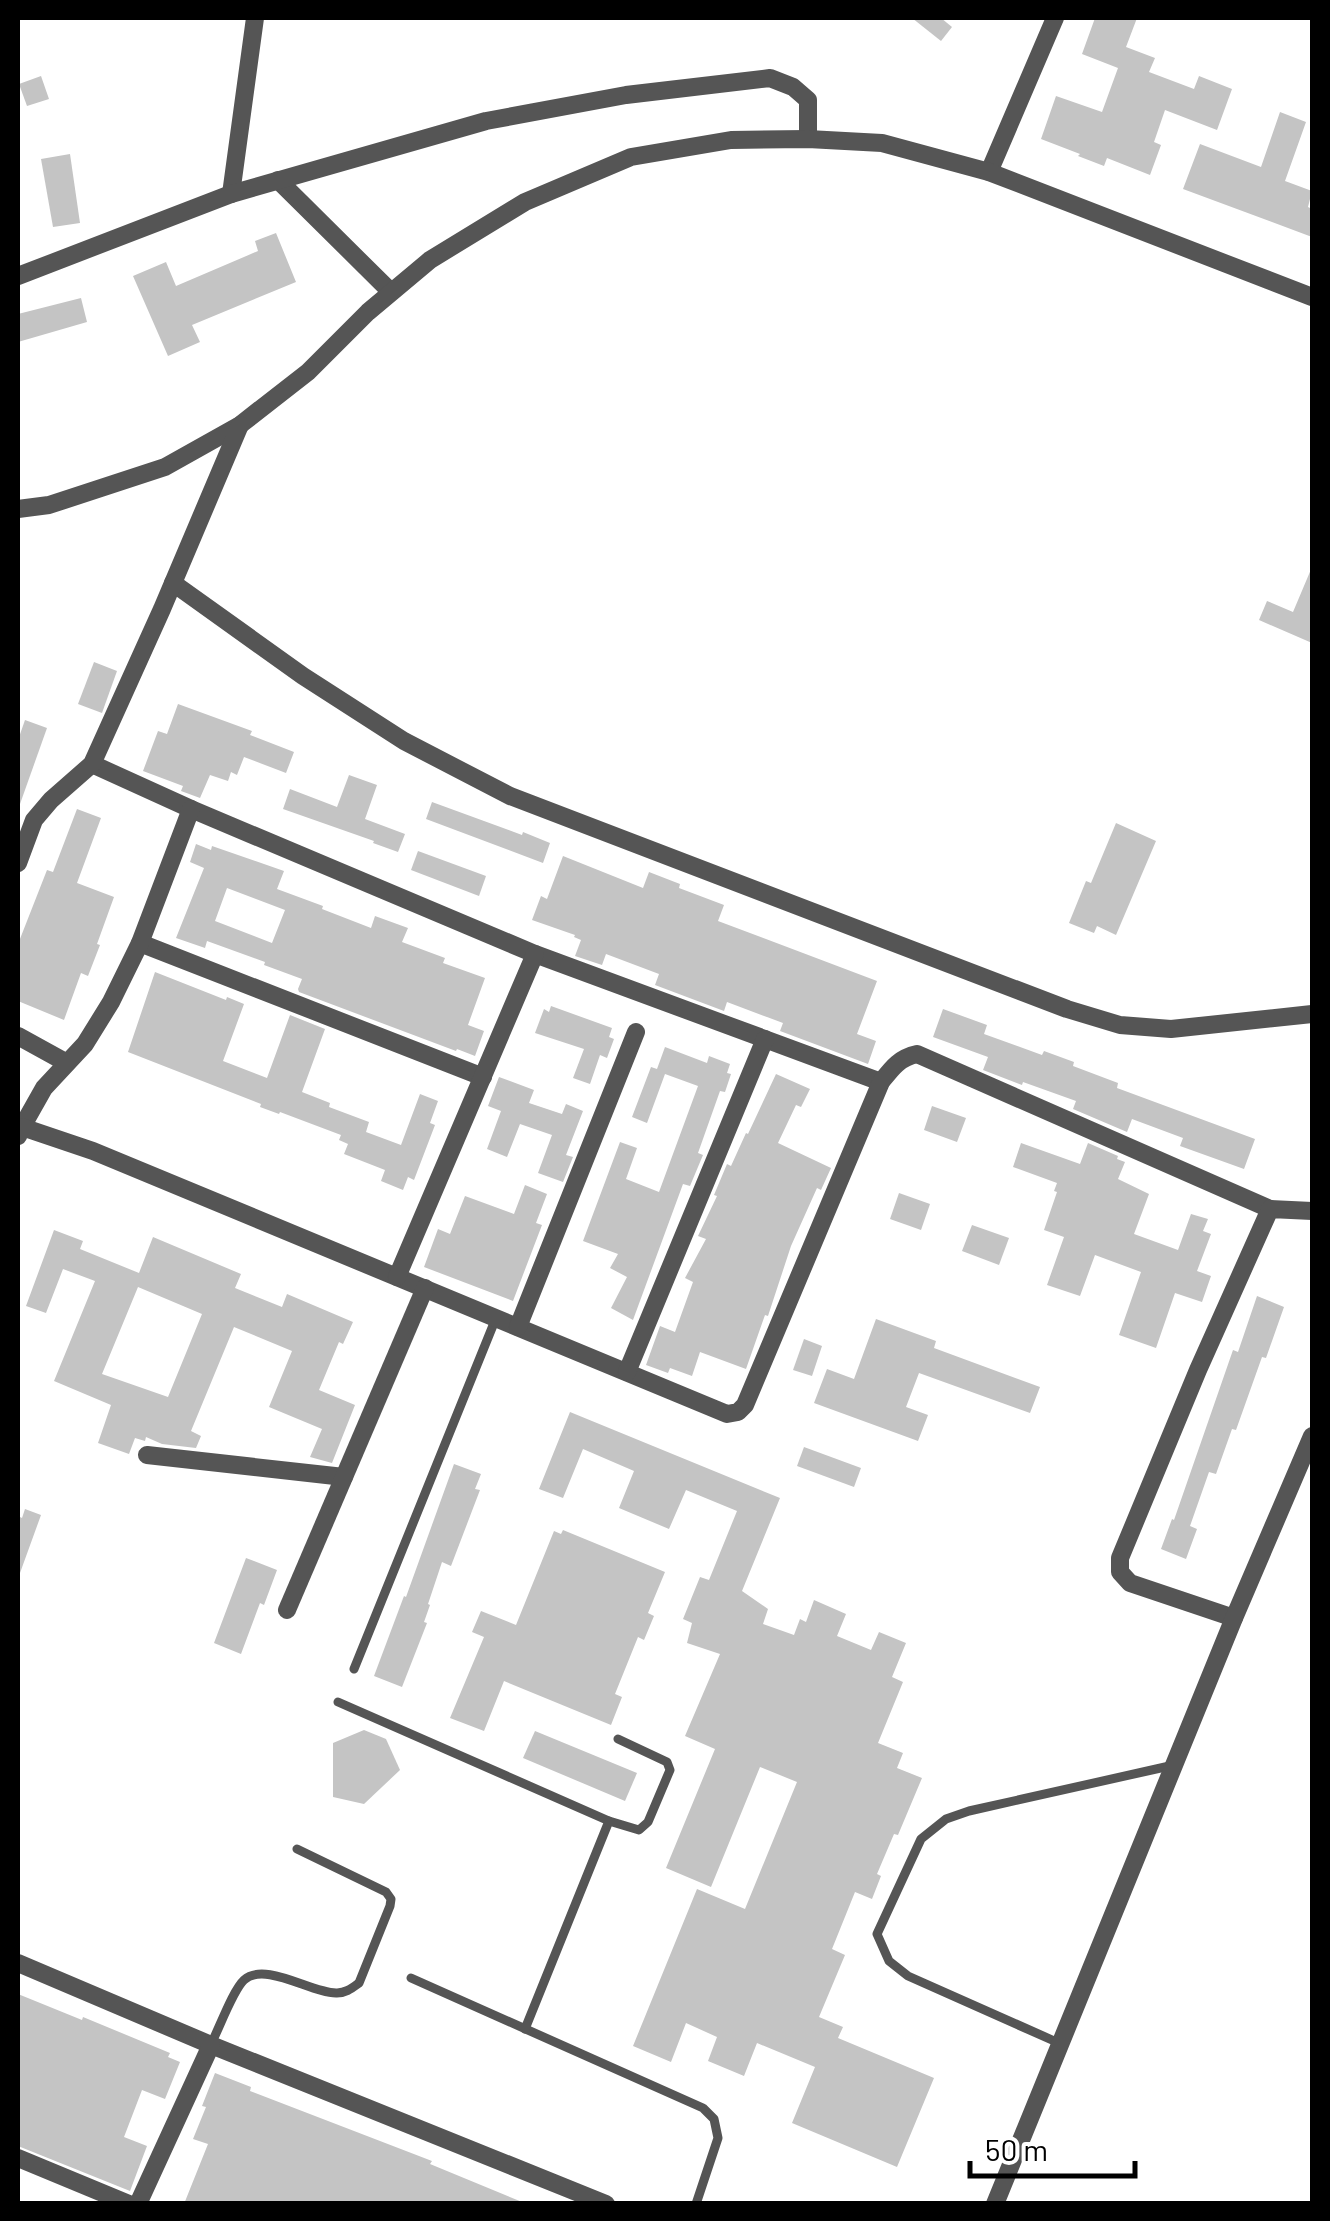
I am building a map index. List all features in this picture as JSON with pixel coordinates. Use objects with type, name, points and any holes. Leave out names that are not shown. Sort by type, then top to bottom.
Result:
[{"type":"street","points":[[231,194],[255,18]]},
{"type":"street","points":[[990,172],[1055,18]]},
{"type":"street","points":[[18,276],[231,194],[278,180],[486,121],[626,95],[770,78],[793,87],[808,100],[808,139]]},
{"type":"street","points":[[18,509],[49,504],[165,467],[240,426],[308,372],[368,312],[430,260],[525,202],[631,157],[731,140],[882,143],[990,172],[1312,297]]},
{"type":"street","points":[[278,180],[391,292]]},
{"type":"street","points":[[18,862],[34,820],[92,764],[240,426]]},
{"type":"street","points":[[173,582],[303,676],[404,741],[510,796],[1048,1002],[1120,1025],[1171,1029],[1312,1014]]},
{"type":"street","points":[[92,764],[191,810],[535,954],[881,1082]]},
{"type":"street","points":[[191,810],[140,943],[102,1016],[85,1044],[44,1088],[20,1131],[93,1151],[727,1414],[745,1406],[881,1082],[897,1062],[917,1054],[1270,1209],[1312,1211]]},
{"type":"street","points":[[140,943],[482,1077]]},
{"type":"street","points":[[398,1277],[535,954]]},
{"type":"street","points":[[518,1327],[636,1032]]},
{"type":"street","points":[[18,1036],[68,1062]]},
{"type":"street","points":[[628,1372],[765,1039]]},
{"type":"street","points":[[1234,1618],[1130,1583],[1120,1572],[1120,1558],[1270,1209]]},
{"type":"street","points":[[286,1610],[425,1288]]},
{"type":"street","points":[[996,2204],[1312,1436]]},
{"type":"street","points":[[148,1455],[344,1477]]},
{"type":"street","points":[[18,1963],[606,2204]]},
{"type":"street","points":[[138,2204],[211,2045]]},
{"type":"street","points":[[18,2158],[128,2204]]},
{"type":"lane","points":[[354,1668],[496,1318]]},
{"type":"lane","points":[[338,1702],[608,1821],[639,1830],[648,1822],[670,1770],[667,1762],[618,1739]]},
{"type":"lane","points":[[1061,2044],[908,1976],[889,1960],[877,1934],[921,1839],[946,1819],[1174,1765]]},
{"type":"lane","points":[[525,2029],[608,1821]]},
{"type":"lane","points":[[211,2045],[242,1981],[252,1975],[264,1973],[335,1994],[359,1983],[391,1898],[386,1892],[297,1850]]},
{"type":"lane","points":[[411,1978],[703,2108],[714,2119],[718,2138],[696,2204]]},
{"type":"building","points":[[912,18],[941,18],[952,27],[941,41]]},
{"type":"building","points":[[1095,18],[1137,18],[1126,47],[1155,58],[1149,72],[1194,89],[1199,76],[1232,89],[1217,130],[1165,110],[1154,142],[1161,145],[1150,175],[1107,158],[1104,166],[1041,139],[1056,96],[1102,112],[1118,68],[1082,54]]},
{"type":"building","points":[[41,76],[49,99],[27,106],[19,84]]},
{"type":"building","points":[[1280,112],[1306,122],[1285,181],[1312,191],[1308,207],[1312,209],[1312,237],[1183,189],[1200,144],[1261,167]]},
{"type":"building","points":[[70,154],[80,223],[53,227],[41,159]]},
{"type":"building","points":[[276,233],[296,282],[192,325],[200,342],[168,356],[133,276],[166,262],[176,286],[258,251],[255,241]]},
{"type":"building","points":[[81,298],[87,322],[18,342],[18,314]]},
{"type":"building","points":[[1312,567],[1312,643],[1259,620],[1267,601],[1293,612]]},
{"type":"building","points":[[94,662],[117,671],[102,713],[78,704]]},
{"type":"building","points":[[178,704],[252,731],[250,735],[294,752],[286,773],[244,757],[237,775],[231,772],[228,781],[210,775],[200,798],[181,791],[183,786],[143,771],[158,731],[167,734]]},
{"type":"building","points":[[25,720],[47,728],[20,804],[18,740]]},
{"type":"building","points":[[349,775],[377,785],[365,819],[405,834],[398,852],[283,809],[290,789],[337,807]]},
{"type":"building","points":[[432,802],[550,843],[543,863],[426,819]]},
{"type":"building","points":[[77,809],[101,818],[77,883],[114,897],[88,976],[81,973],[64,1020],[18,1001],[18,944],[47,870],[53,872]]},
{"type":"building","points":[[1116,823],[1156,841],[1116,935],[1097,926],[1094,933],[1069,923]]},
{"type":"building","points":[[196,844],[284,871],[277,889],[371,928],[375,916],[408,928],[402,942],[485,978],[468,1025],[484,1031],[475,1056],[299,992],[302,979],[264,965],[265,962],[207,941],[205,948],[176,938],[204,868],[190,862]],"holes":[[[227,888],[285,910],[272,943],[215,921]]]},
{"type":"building","points":[[418,851],[486,876],[479,896],[411,870]]},
{"type":"building","points":[[563,856],[643,888],[649,872],[680,884],[679,888],[724,905],[718,921],[877,981],[857,1034],[876,1041],[868,1064],[780,1031],[783,1023],[727,1002],[724,1011],[655,985],[659,974],[606,954],[602,965],[575,956],[581,940],[532,920],[541,896],[547,899]]},
{"type":"building","points":[[155,972],[244,1004],[223,1061],[267,1078],[290,1015],[325,1029],[302,1092],[369,1122],[366,1132],[401,1145],[420,1094],[438,1101],[430,1123],[435,1125],[414,1180],[408,1177],[403,1190],[381,1181],[385,1170],[344,1154],[348,1144],[339,1140],[341,1135],[260,1107],[261,1104],[128,1052]]},
{"type":"building","points":[[551,1006],[612,1028],[609,1037],[614,1039],[607,1058],[600,1055],[590,1084],[573,1078],[584,1049],[535,1033],[544,1009],[549,1012]]},
{"type":"building","points":[[943,1009],[987,1025],[984,1034],[1074,1062],[1073,1066],[1118,1083],[1117,1088],[1255,1139],[1244,1169],[1180,1146],[1183,1138],[1132,1119],[1127,1132],[1073,1109],[1076,1101],[983,1070],[988,1057],[933,1037]]},
{"type":"building","points":[[665,1047],[707,1063],[709,1056],[730,1064],[727,1073],[731,1074],[725,1092],[720,1091],[698,1153],[703,1155],[690,1186],[683,1184],[633,1320],[611,1308],[627,1277],[610,1268],[618,1254],[583,1241],[620,1142],[637,1148],[626,1179],[659,1192],[698,1086],[665,1074],[647,1123],[632,1117],[651,1067],[657,1069]]},
{"type":"building","points":[[776,1074],[810,1089],[801,1107],[796,1105],[778,1143],[831,1168],[821,1190],[817,1188],[791,1246],[746,1369],[700,1352],[692,1376],[646,1365],[660,1326],[675,1332],[693,1282],[685,1278],[706,1239],[698,1236],[717,1196],[714,1195]]},
{"type":"building","points":[[499,1077],[534,1090],[529,1103],[562,1114],[566,1104],[583,1111],[566,1155],[573,1157],[563,1182],[538,1173],[552,1135],[520,1124],[507,1157],[487,1149],[501,1111],[488,1106]]},
{"type":"building","points":[[932,1106],[966,1118],[957,1142],[924,1130]]},
{"type":"building","points":[[1021,1143],[1080,1164],[1088,1143],[1118,1156],[1125,1162],[1118,1179],[1149,1194],[1134,1234],[1178,1250],[1191,1214],[1208,1219],[1203,1231],[1211,1234],[1197,1271],[1211,1276],[1202,1302],[1175,1293],[1156,1348],[1119,1335],[1141,1272],[1095,1255],[1080,1296],[1047,1285],[1064,1237],[1044,1230],[1057,1183],[1013,1167]]},
{"type":"building","points":[[525,1185],[547,1194],[536,1223],[542,1225],[513,1301],[424,1267],[438,1229],[450,1234],[465,1196],[514,1214]]},
{"type":"building","points":[[899,1193],[930,1204],[921,1230],[890,1219]]},
{"type":"building","points":[[972,1225],[1009,1238],[999,1265],[962,1251]]},
{"type":"building","points":[[54,1230],[83,1241],[80,1249],[139,1273],[153,1237],[241,1274],[235,1288],[282,1307],[287,1294],[353,1322],[343,1344],[339,1342],[319,1390],[355,1405],[332,1463],[310,1457],[322,1429],[269,1407],[292,1351],[234,1327],[191,1431],[201,1436],[196,1448],[162,1444],[146,1437],[145,1441],[135,1438],[129,1454],[98,1443],[111,1405],[54,1381],[95,1281],[63,1269],[46,1313],[26,1306]],"holes":[[[138,1287],[202,1314],[168,1397],[102,1374]]]},
{"type":"building","points":[[1257,1296],[1284,1307],[1216,1474],[1209,1472],[1190,1526],[1197,1529],[1186,1559],[1161,1549],[1233,1350],[1238,1352]]},
{"type":"building","points":[[876,1319],[936,1341],[934,1348],[1040,1387],[1030,1413],[919,1373],[906,1407],[928,1415],[918,1441],[814,1403],[827,1369],[854,1379]]},
{"type":"building","points":[[804,1339],[822,1346],[812,1376],[793,1370]]},
{"type":"building","points":[[570,1412],[780,1498],[742,1591],[768,1609],[763,1624],[794,1635],[800,1619],[806,1622],[814,1600],[846,1614],[837,1636],[871,1650],[879,1632],[906,1643],[892,1677],[903,1682],[878,1743],[903,1753],[897,1768],[922,1778],[877,1874],[881,1876],[872,1899],[855,1892],[832,1949],[845,1955],[819,2017],[843,2027],[838,2038],[934,2078],[897,2167],[792,2123],[815,2067],[757,2043],[744,2076],[708,2061],[717,2037],[686,2023],[671,2062],[633,2046],[697,1889],[745,1909],[797,1782],[760,1767],[711,1887],[666,1868],[715,1749],[685,1736],[720,1654],[687,1643],[692,1623],[683,1619],[700,1577],[709,1580],[737,1511],[686,1490],[669,1529],[619,1508],[634,1471],[583,1449],[563,1498],[539,1489]]},
{"type":"building","points":[[804,1447],[861,1468],[854,1487],[797,1466]]},
{"type":"building","points":[[454,1464],[481,1474],[475,1489],[480,1490],[451,1566],[442,1562],[428,1604],[424,1622],[427,1623],[402,1687],[374,1676]]},
{"type":"building","points":[[25,1509],[41,1515],[18,1573],[18,1516],[22,1518]]},
{"type":"building","points":[[563,1530],[665,1572],[648,1613],[654,1616],[644,1640],[638,1637],[615,1694],[622,1697],[611,1725],[504,1681],[484,1731],[450,1718],[484,1637],[472,1632],[481,1611],[516,1625],[554,1531],[561,1534]]},
{"type":"building","points":[[246,1558],[277,1570],[241,1654],[214,1643]]},
{"type":"building","points":[[364,1730],[386,1739],[400,1770],[364,1804],[333,1797],[333,1743]]},
{"type":"building","points":[[535,1731],[637,1773],[625,1801],[523,1758]]},
{"type":"building","points":[[18,1994],[170,2053],[168,2057],[180,2062],[165,2099],[142,2090],[124,2137],[147,2146],[130,2191],[18,2146]]},
{"type":"building","points":[[215,2073],[251,2087],[250,2091],[432,2161],[430,2164],[527,2204],[184,2204],[208,2144],[193,2139]]}]
